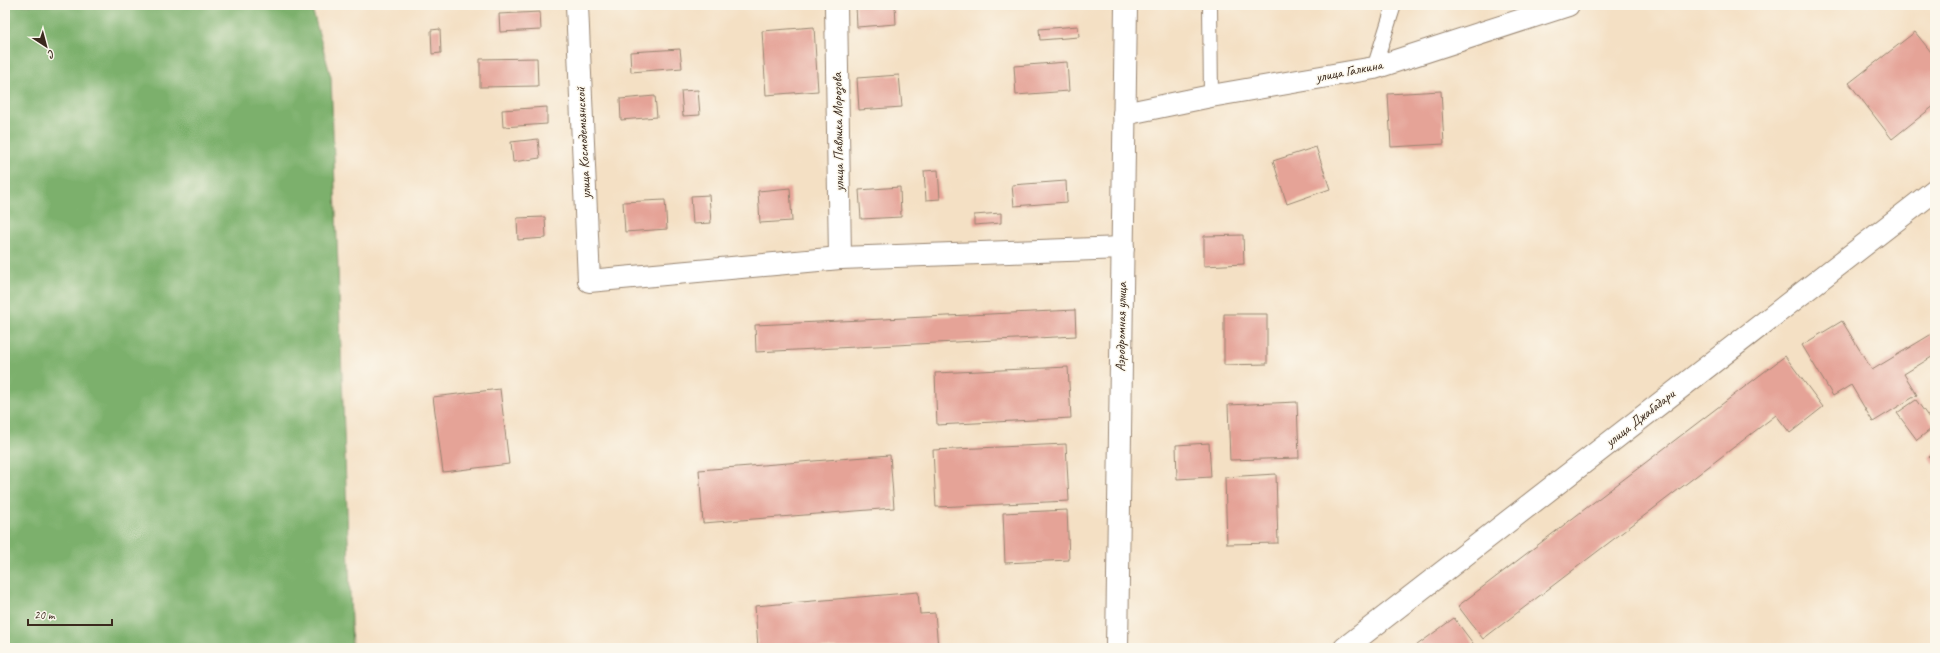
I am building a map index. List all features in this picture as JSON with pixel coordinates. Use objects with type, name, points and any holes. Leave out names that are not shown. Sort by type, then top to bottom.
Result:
[{"type":"street","name":"улица Космодемьянской","points":[[577,5],[589,281],[840,258]]},
{"type":"street","name":"улица Павлика Морозова","points":[[836,5],[840,258]]},
{"type":"street","name":"Аэродромная улица","points":[[1117,648],[1126,5]]},
{"type":"street","name":"улица Галкина","points":[[1124,114],[1210,96],[1374,68],[1568,5]]},
{"type":"street","name":"улица Джабадари","points":[[1345,648],[1935,190]]},
{"type":"street","points":[[840,258],[1123,248]]},
{"type":"lane","points":[[1210,5],[1210,96]]},
{"type":"lane","points":[[1374,68],[1394,5]]},
{"type":"green space","points":[[5,5],[311,5],[331,77],[352,648],[5,648]]},
{"type":"building","points":[[856,5],[895,5],[896,24],[857,27]]},
{"type":"building","points":[[540,12],[541,30],[500,32],[499,14]]},
{"type":"building","points":[[1078,26],[1079,37],[1040,40],[1039,29]]},
{"type":"building","points":[[814,27],[818,91],[766,95],[762,31]]},
{"type":"building","points":[[440,29],[441,53],[432,54],[431,30]]},
{"type":"building","points":[[1915,32],[1935,57],[1935,105],[1892,139],[1849,83]]},
{"type":"building","points":[[680,49],[682,68],[631,72],[630,52]]},
{"type":"building","points":[[537,58],[538,86],[480,87],[480,59]]},
{"type":"building","points":[[1067,62],[1069,91],[1016,95],[1014,66]]},
{"type":"building","points":[[899,75],[902,107],[859,110],[857,78]]},
{"type":"building","points":[[698,90],[700,115],[683,116],[681,91]]},
{"type":"building","points":[[1441,91],[1444,144],[1391,147],[1388,94]]},
{"type":"building","points":[[655,96],[657,117],[621,120],[620,99]]},
{"type":"building","points":[[547,107],[547,124],[503,127],[502,110]]},
{"type":"building","points":[[538,139],[540,158],[513,162],[511,142]]},
{"type":"building","points":[[1316,147],[1330,189],[1287,204],[1273,161]]},
{"type":"building","points":[[938,170],[940,199],[926,200],[924,171]]},
{"type":"building","points":[[1066,181],[1067,202],[1014,206],[1012,185]]},
{"type":"building","points":[[900,187],[901,217],[861,219],[859,190]]},
{"type":"building","points":[[790,188],[792,221],[760,223],[758,191]]},
{"type":"building","points":[[709,195],[711,223],[693,224],[691,196]]},
{"type":"building","points":[[665,200],[667,229],[625,232],[623,202]]},
{"type":"building","points":[[1001,213],[1001,223],[974,225],[974,215]]},
{"type":"building","points":[[545,217],[546,238],[518,240],[517,218]]},
{"type":"building","points":[[1243,235],[1244,264],[1204,266],[1204,236]]},
{"type":"building","points":[[1075,310],[1076,336],[756,352],[755,325]]},
{"type":"building","points":[[1224,314],[1267,314],[1267,364],[1224,365]]},
{"type":"building","points":[[1842,321],[1872,370],[1935,332],[1935,355],[1904,374],[1917,395],[1873,422],[1851,385],[1833,396],[1802,345]]},
{"type":"building","points":[[1785,356],[1823,407],[1790,433],[1776,415],[1483,639],[1458,606]]},
{"type":"building","points":[[1068,367],[1071,418],[937,425],[935,373]]},
{"type":"building","points":[[500,389],[509,464],[443,472],[433,397]]},
{"type":"building","points":[[1916,400],[1935,426],[1917,440],[1897,413]]},
{"type":"building","points":[[1297,402],[1299,458],[1230,460],[1228,405]]},
{"type":"building","points":[[1209,443],[1211,477],[1177,479],[1176,445]]},
{"type":"building","points":[[1066,444],[1069,501],[936,507],[933,450]]},
{"type":"building","points":[[1935,452],[1935,465],[1929,457]]},
{"type":"building","points":[[890,455],[894,508],[703,523],[699,470]]},
{"type":"building","points":[[1276,474],[1278,543],[1227,544],[1225,477]]},
{"type":"building","points":[[1067,510],[1069,560],[1005,563],[1003,513]]},
{"type":"building","points":[[918,592],[920,614],[935,613],[938,648],[758,648],[755,606]]},
{"type":"building","points":[[1454,618],[1475,646],[1473,648],[1413,648]]}]
